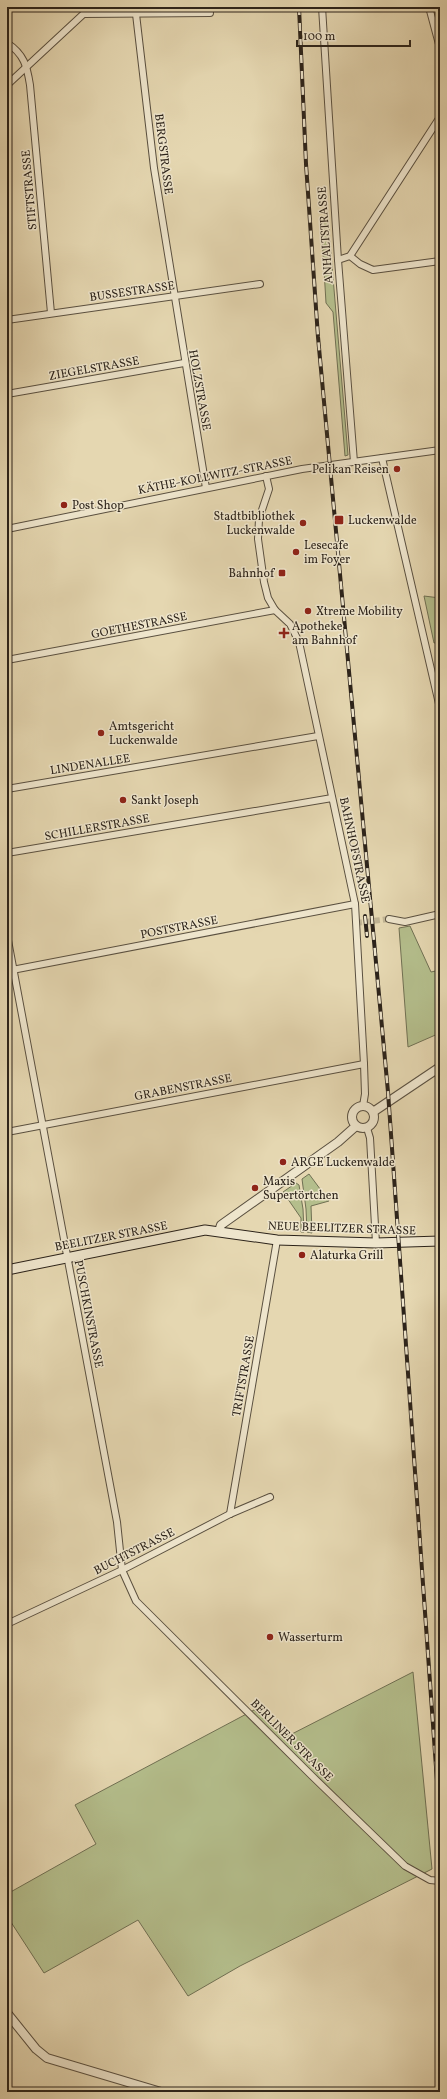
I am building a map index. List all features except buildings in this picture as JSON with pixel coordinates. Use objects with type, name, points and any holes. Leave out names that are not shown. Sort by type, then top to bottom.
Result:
[{"type":"main road","name":"BEELITZER STRASSE","points":[[7,1270],[199,1231],[219,1231]]},
{"type":"main road","name":"NEUE BEELITZER STRASSE","points":[[219,1231],[277,1240],[376,1243],[440,1242]]},
{"type":"street","points":[[7,85],[91,7]]},
{"type":"street","name":"ANHALTSTRASSE","points":[[322,7],[338,260],[354,462]]},
{"type":"street","points":[[429,7],[440,48]]},
{"type":"street","points":[[84,14],[136,14],[144,10],[210,13]]},
{"type":"street","name":"BERGSTRASSE","points":[[136,14],[154,168],[174,295]]},
{"type":"street","points":[[7,42],[20,52],[27,66]]},
{"type":"street","name":"STIFTSTRASSE","points":[[27,66],[51,313]]},
{"type":"street","points":[[338,260],[350,256],[440,117]]},
{"type":"street","points":[[350,256],[360,264],[373,270],[440,261]]},
{"type":"street","name":"BUSSESTRASSE","points":[[7,320],[174,295],[260,284]]},
{"type":"street","name":"HOLZSTRASSE","points":[[174,295],[184,363],[206,488]]},
{"type":"street","name":"ZIEGELSTRASSE","points":[[7,394],[184,363]]},
{"type":"street","name":"KÄTHE-KOLLWITZ-STRASSE","points":[[7,529],[266,476],[440,450]]},
{"type":"street","points":[[382,458],[440,708]]},
{"type":"street","name":"BAHNHOFSTRASSE","points":[[266,476],[269,489],[259,519],[258,539],[264,582],[268,598],[276,610],[290,624],[299,642],[355,904],[364,1064],[365,1094],[363,1106]]},
{"type":"street","name":"GOETHESTRASSE","points":[[7,660],[276,610]]},
{"type":"street","name":"LINDENALLEE","points":[[7,789],[318,736]]},
{"type":"street","name":"SCHILLERSTRASSE","points":[[7,853],[332,798]]},
{"type":"street","name":"POSTSTRASSE","points":[[7,972],[355,904]]},
{"type":"street","points":[[388,918],[405,922],[440,914]]},
{"type":"street","name":"PUSCHKINSTRASSE","points":[[7,935],[117,1522],[122,1570],[136,1601]]},
{"type":"street","name":"GRABENSTRASSE","points":[[7,1132],[364,1064]]},
{"type":"street","points":[[373,1112],[440,1067]]},
{"type":"street","points":[[363,1106],[370,1108],[373,1112],[374,1119],[367,1128],[356,1126],[352,1119],[354,1111],[363,1106]]},
{"type":"street","points":[[219,1231],[221,1225],[338,1142],[356,1126]]},
{"type":"street","points":[[367,1128],[370,1138],[376,1243]]},
{"type":"street","name":"TRIFTSTRASSE","points":[[230,1514],[277,1240]]},
{"type":"street","name":"BUCHTSTRASSE","points":[[7,1624],[122,1570],[230,1514],[270,1497]]},
{"type":"street","name":"BERLINER STRASSE","points":[[136,1601],[405,1866],[430,1880],[440,1881]]},
{"type":"street","points":[[7,2013],[36,2049],[46,2058],[161,2092]]},
{"type":"green space","points":[[328,218],[348,455],[345,456],[333,312],[326,303],[321,219]]},
{"type":"green space","points":[[424,596],[440,598],[440,642],[434,643]]},
{"type":"green space","points":[[410,926],[431,972],[440,970],[440,1033],[408,1047],[399,928]]},
{"type":"green space","points":[[309,1174],[329,1201],[311,1206],[312,1233],[307,1232],[302,1179]]},
{"type":"green space","points":[[296,1183],[299,1185],[303,1209],[304,1232],[301,1232],[301,1218],[283,1192]]},
{"type":"green space","points":[[413,1672],[432,1869],[240,1966],[188,1996],[138,1920],[44,1973],[7,1916],[7,1894],[96,1844],[75,1805],[254,1710],[286,1737]]},
{"type":"tunnel","points":[[356,923],[389,919]]},
{"type":"railway","points":[[299,7],[306,164],[318,337],[388,1092],[440,1823]]},
{"type":"railway","points":[[365,916],[367,936]]},
{"type":"place","name":"Pelikan Reisen","points":[[397,469]]},
{"type":"place","name":"Post Shop","points":[[64,505]]},
{"type":"place","name":"Luckenwalde","points":[[339,520]]},
{"type":"place","name":"Stadtbibliothek Luckenwalde","points":[[303,523]]},
{"type":"place","name":"Lesecafe im Foyer","points":[[296,552]]},
{"type":"place","name":"Bahnhof","points":[[282,573]]},
{"type":"place","name":"Xtreme Mobility","points":[[308,611]]},
{"type":"place","name":"Apotheke am Bahnhof","points":[[284,633]]},
{"type":"place","name":"Amtsgericht Luckenwalde","points":[[101,733]]},
{"type":"place","name":"Sankt Joseph","points":[[123,800]]},
{"type":"place","name":"ARGE Luckenwalde","points":[[283,1162]]},
{"type":"place","name":"Maxis Supertörtchen","points":[[255,1188]]},
{"type":"place","name":"Alaturka Grill","points":[[302,1255]]},
{"type":"place","name":"Wasserturm","points":[[270,1637]]}]
